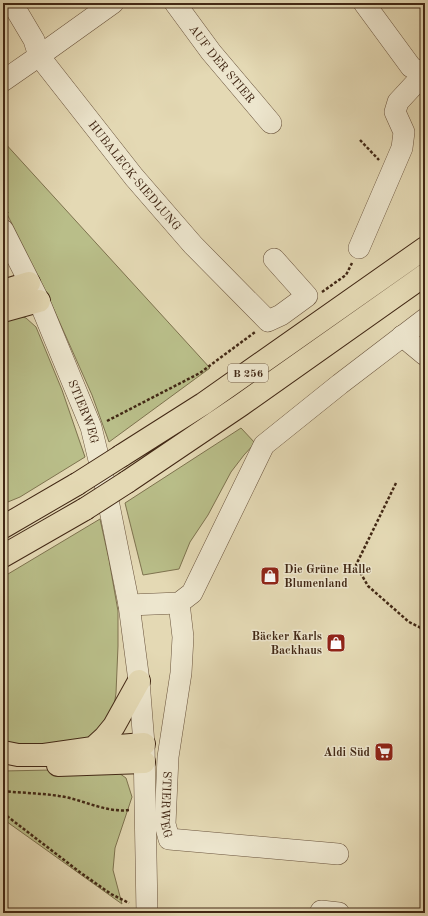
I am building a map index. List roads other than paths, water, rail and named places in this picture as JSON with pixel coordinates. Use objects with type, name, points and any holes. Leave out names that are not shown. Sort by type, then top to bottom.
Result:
[{"type":"highway","name":"B 256","points":[[3,527],[77,484],[210,399],[425,248]]},
{"type":"highway","name":"B 256","points":[[5,555],[85,509],[127,482],[241,405],[425,275]]},
{"type":"highway","points":[[3,291],[34,292]]},
{"type":"highway","points":[[3,311],[34,292]]},
{"type":"highway","points":[[3,517],[25,514]]},
{"type":"highway","points":[[93,748],[114,726],[139,681]]},
{"type":"highway","points":[[3,752],[18,755],[44,755],[93,748],[144,753]]},
{"type":"highway","points":[[3,765],[22,765],[144,753]]},
{"type":"street","name":"HUBALECK-SIEDLUNG","points":[[12,3],[34,40],[39,56],[134,177],[193,246],[268,321],[281,315],[307,296],[274,259]]},
{"type":"street","points":[[3,81],[113,3]]},
{"type":"street","name":"AUF DER STIER","points":[[175,3],[211,52],[271,123]]},
{"type":"street","points":[[359,248],[402,148],[404,132],[395,112],[398,102],[424,75],[411,67],[364,3]]},
{"type":"street","name":"STIERWEG","points":[[3,230],[34,292],[91,427],[105,485],[129,605],[139,681],[146,808],[147,909]]},
{"type":"street","points":[[129,605],[179,603],[192,592],[264,445],[425,319]]},
{"type":"street","points":[[402,336],[425,354]]},
{"type":"street","name":"STIERWEG","points":[[179,603],[183,637],[181,667],[168,757],[164,824],[170,839],[338,854]]},
{"type":"place","name":"Die Grüne Halle Blumenland","points":[[270,576]]},
{"type":"place","name":"Bäcker Karls Backhaus","points":[[336,643]]},
{"type":"place","name":"Aldi Süd","points":[[384,752]]}]
